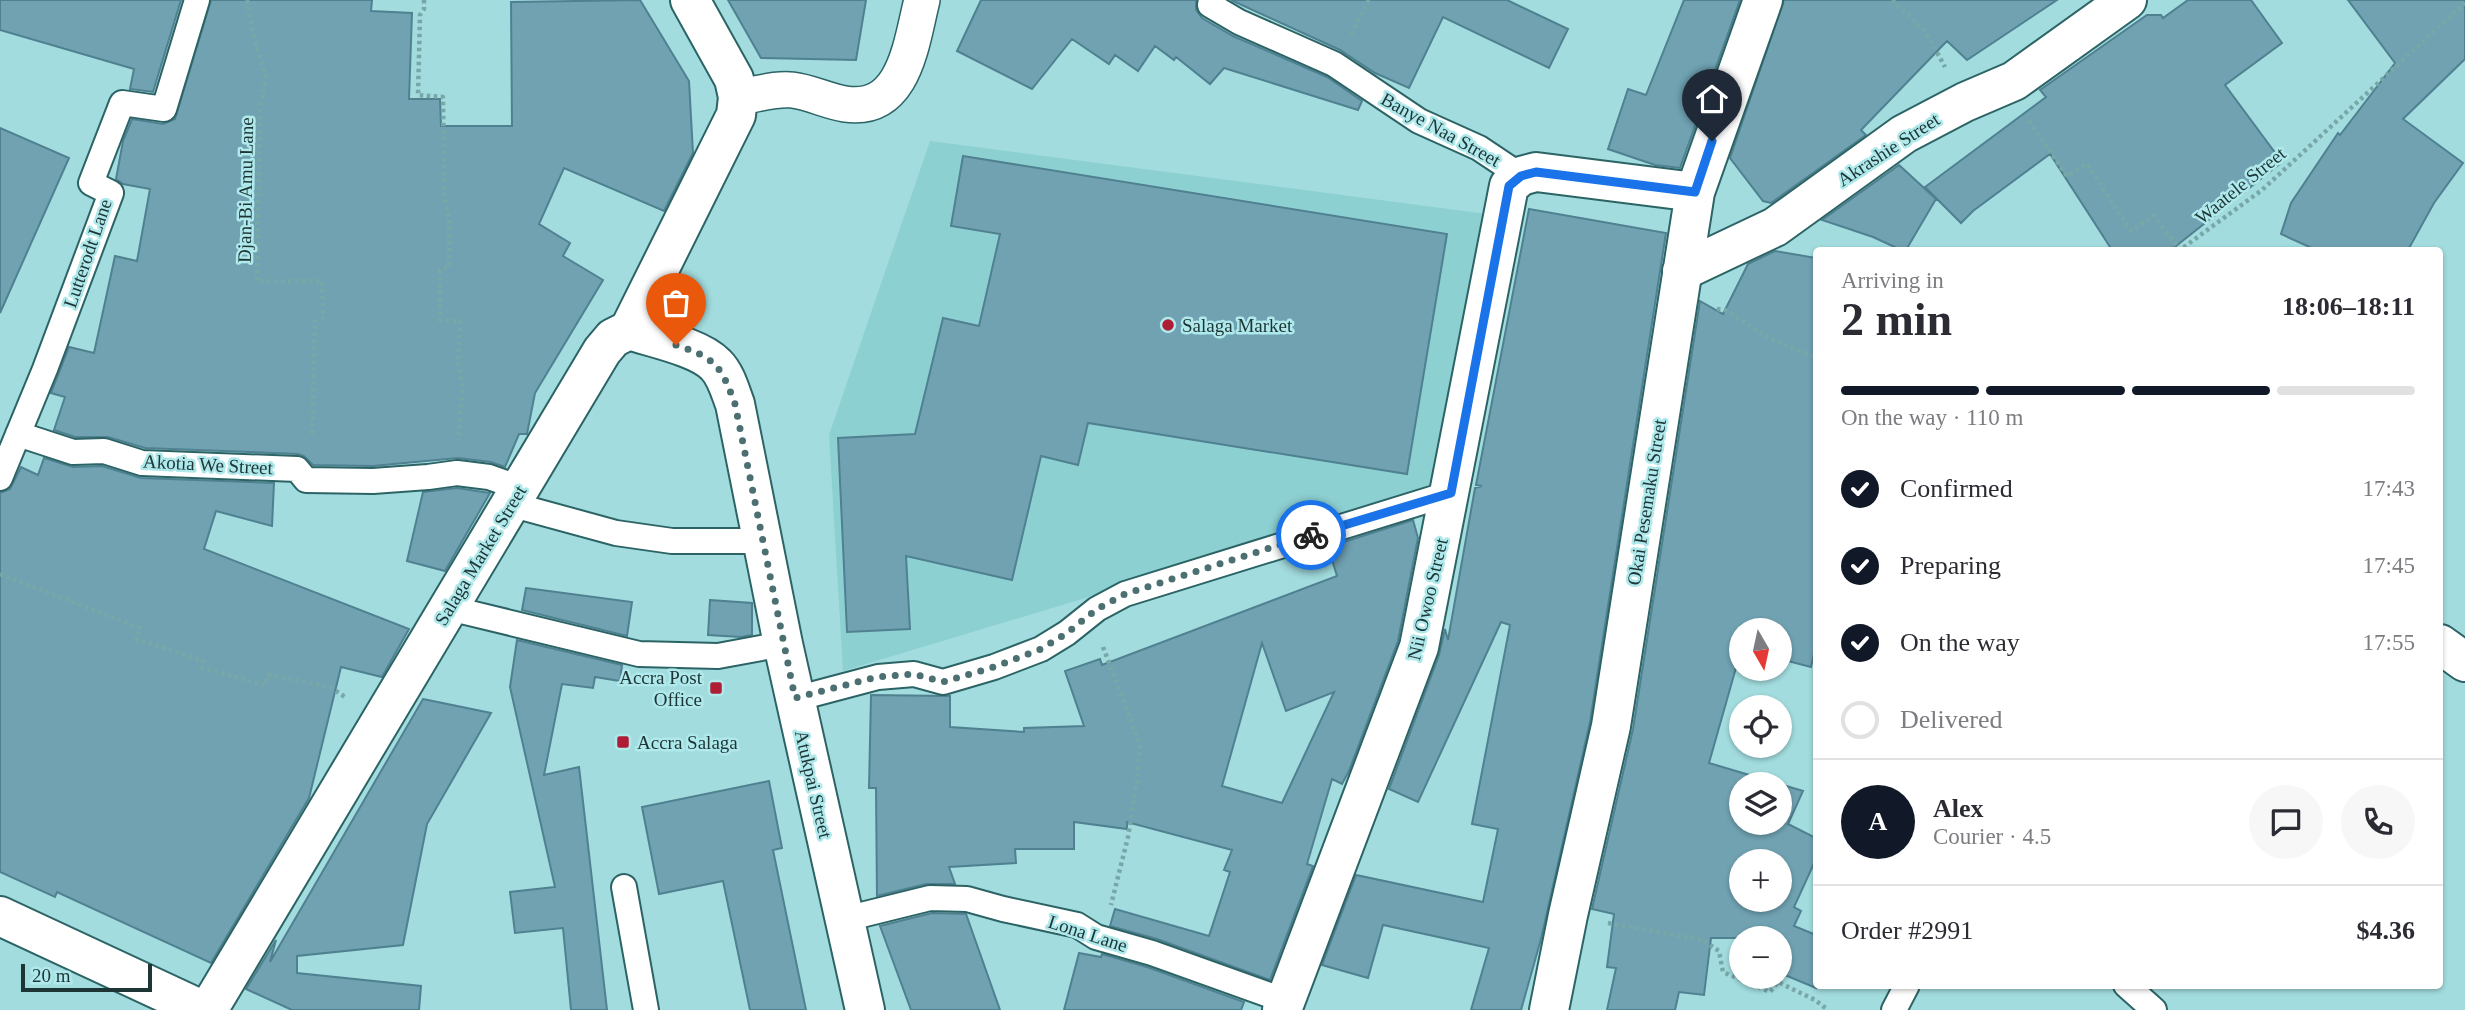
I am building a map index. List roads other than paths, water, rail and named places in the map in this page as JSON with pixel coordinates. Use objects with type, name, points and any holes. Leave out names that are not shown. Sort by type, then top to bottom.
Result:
[{"type":"street","points":[[690,0],[734,79],[738,97],[790,90],[845,104],[870,104],[891,90],[905,68],[922,0]]},
{"type":"street","name":"Okai Pesemaku Street","points":[[1549,1010],[1567,915],[1611,726],[1695,192],[1763,0]]},
{"type":"street","name":"Akrashie Street","points":[[1679,285],[1775,227],[1904,134],[1965,102],[2014,81],[2127,0]]},
{"type":"street","name":"Salaga Market Street","points":[[205,1010],[602,351],[614,338],[629,330],[736,115],[738,97]]},
{"type":"street","name":"Banye Naa Street","points":[[1521,176],[1536,172],[1695,192]]},
{"type":"street","name":"Nii Owoo Street","points":[[1284,1005],[1419,647],[1509,186],[1521,176]]},
{"type":"street","name":"Atukpai Street","points":[[629,330],[699,353],[716,364],[735,404],[783,644],[865,1010]]},
{"type":"street","points":[[2443,647],[2465,662]]},
{"type":"street","points":[[0,916],[205,1010]]},
{"type":"lane","name":"Lutterodt Lane","points":[[0,478],[45,369],[111,193],[91,183],[122,103],[164,109],[197,0]]},
{"type":"lane","name":"Banye Naa Street","points":[[1211,0],[1210,5],[1220,11],[1334,64],[1419,121],[1479,148],[1521,176]]},
{"type":"lane","name":"Akotia We Street","points":[[18,434],[73,452],[104,451],[142,463],[297,469],[306,480],[373,481],[457,473],[489,477],[515,496],[616,533],[671,541],[763,541]]},
{"type":"lane","points":[[795,698],[877,677],[914,674],[943,682],[994,667],[1041,649],[1097,609],[1125,594],[1451,493]]},
{"type":"lane","points":[[449,608],[639,654],[718,656],[783,644]]},
{"type":"lane","points":[[624,887],[646,1010]]},
{"type":"lane","name":"Lona Lane","points":[[845,919],[930,898],[967,899],[1077,925],[1096,937],[1152,953],[1284,1005]]},
{"type":"lane","points":[[1894,1010],[1905,989]]},
{"type":"lane","points":[[2130,989],[2154,1010]]},
{"type":"place","name":"Salaga Market","points":[[1168,325]]},
{"type":"place","name":"Accra Post Office","points":[[716,688]]},
{"type":"place","name":"Accra Salaga","points":[[623,742]]}]
